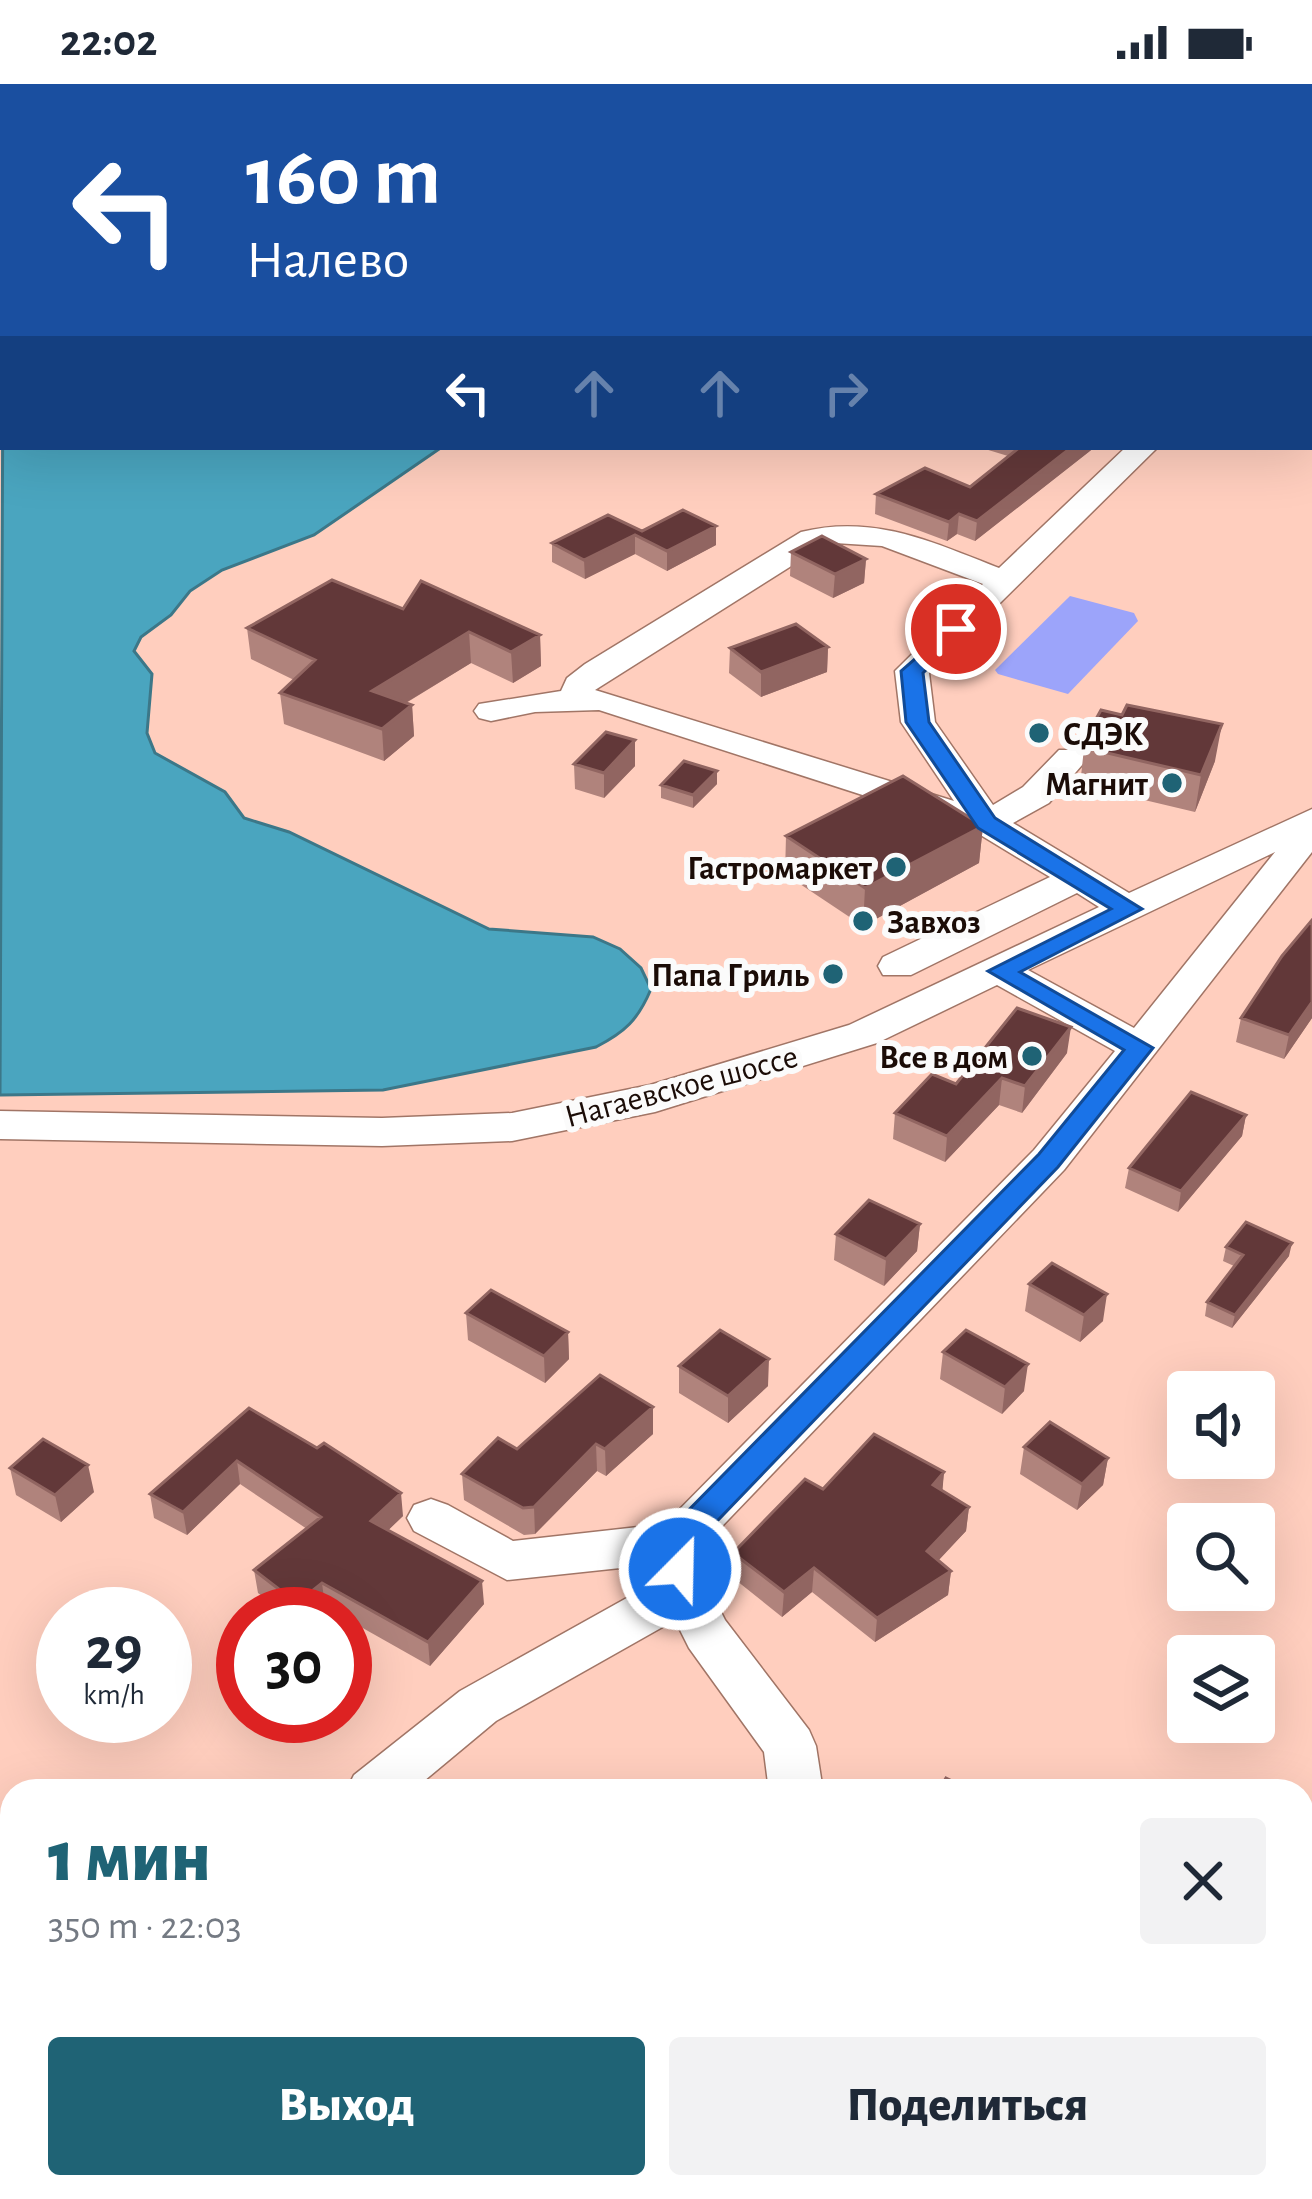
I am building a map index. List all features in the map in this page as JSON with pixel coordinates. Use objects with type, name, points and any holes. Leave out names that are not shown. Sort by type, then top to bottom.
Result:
[{"type":"street","points":[[987,823],[918,722],[912,671],[1140,450]]},
{"type":"street","points":[[576,701],[579,685],[597,671],[812,539],[835,530],[876,536],[1006,582]]},
{"type":"street","points":[[491,711],[535,702],[601,700],[987,823],[1130,909]]},
{"type":"street","points":[[987,823],[1036,795],[1071,757]]},
{"type":"street","points":[[389,1779],[478,1706],[682,1564],[1048,1160],[1284,867],[1312,821]]},
{"type":"street","name":"Нагаевское шоссе","points":[[0,1125],[382,1132],[512,1126],[656,1098],[863,1034],[1130,909],[1274,834],[1312,821]]},
{"type":"street","points":[[897,966],[1078,878]]},
{"type":"street","points":[[1000,971],[1140,1048]]},
{"type":"street","points":[[431,1518],[507,1561],[639,1549],[682,1564]]},
{"type":"street","points":[[682,1564],[706,1634],[790,1746],[794,1779]]},
{"type":"shaded area","points":[[3,450],[438,450],[314,535],[222,570],[190,591],[171,615],[141,637],[134,651],[152,674],[147,733],[155,753],[225,792],[244,818],[289,832],[489,929],[593,937],[620,949],[641,968],[651,989],[636,1017],[596,1047],[383,1090],[0,1095]]},
{"type":"shaded area","points":[[1070,596],[1134,613],[1138,621],[1068,694],[998,674],[995,670]]},
{"type":"building","points":[[1016,450],[1068,450],[977,521],[959,514],[949,522],[876,494],[925,468],[970,487]]},
{"type":"building","points":[[683,510],[716,526],[667,551],[635,535],[584,560],[552,543],[608,515],[642,531]]},
{"type":"building","points":[[822,536],[866,559],[835,574],[791,552]]},
{"type":"building","points":[[332,580],[403,609],[421,581],[540,635],[511,652],[469,632],[372,691],[412,705],[382,729],[280,693],[315,660],[247,628]]},
{"type":"building","points":[[796,624],[828,647],[761,672],[730,648]]},
{"type":"building","points":[[1127,705],[1222,724],[1201,775],[1103,752],[1107,744],[1085,739],[1101,710],[1122,715]]},
{"type":"building","points":[[606,732],[635,740],[604,773],[574,764]]},
{"type":"building","points":[[684,761],[717,771],[693,795],[661,785]]},
{"type":"building","points":[[903,776],[983,826],[865,888],[786,836]]},
{"type":"building","points":[[1312,920],[1312,1002],[1289,1035],[1241,1018],[1282,956]]},
{"type":"building","points":[[1017,1008],[1071,1027],[1025,1086],[1002,1078],[947,1136],[895,1113],[932,1074],[956,1084]]},
{"type":"building","points":[[1191,1092],[1246,1115],[1181,1191],[1129,1168]]},
{"type":"building","points":[[869,1200],[920,1224],[886,1259],[836,1234]]},
{"type":"building","points":[[1246,1222],[1292,1243],[1235,1315],[1207,1302],[1243,1255],[1226,1247]]},
{"type":"building","points":[[1052,1263],[1107,1294],[1084,1315],[1029,1284]]},
{"type":"building","points":[[491,1290],[568,1332],[544,1356],[466,1313]]},
{"type":"building","points":[[720,1330],[769,1359],[728,1396],[679,1366]]},
{"type":"building","points":[[966,1330],[1028,1364],[1005,1387],[943,1352]]},
{"type":"building","points":[[600,1375],[653,1407],[605,1449],[596,1444],[534,1507],[523,1508],[462,1474],[498,1438],[517,1449]]},
{"type":"building","points":[[249,1408],[317,1448],[324,1443],[401,1493],[371,1521],[482,1581],[428,1642],[372,1611],[372,1587],[322,1583],[276,1587],[254,1570],[321,1517],[237,1461],[183,1512],[150,1494]]},
{"type":"building","points":[[1050,1422],[1108,1458],[1082,1484],[1024,1447]]},
{"type":"building","points":[[874,1434],[944,1472],[933,1485],[969,1507],[927,1551],[951,1571],[877,1618],[814,1568],[784,1592],[733,1553],[805,1479],[823,1489]]},
{"type":"building","points":[[43,1439],[88,1465],[55,1495],[10,1468]]},
{"type":"place","name":"СДЭК","points":[[1039,733]]},
{"type":"place","name":"Магнит","points":[[1172,783]]},
{"type":"place","name":"Гастромаркет","points":[[896,867]]},
{"type":"place","name":"Завхоз","points":[[863,921]]},
{"type":"place","name":"Папа Гриль","points":[[833,974]]},
{"type":"place","name":"Все в дом","points":[[1032,1056]]},
{"type":"route","points":[[680,1569],[680,1539],[1048,1160],[1140,1048],[1000,971],[1130,909],[987,823],[918,722],[912,671],[956,629]]}]
